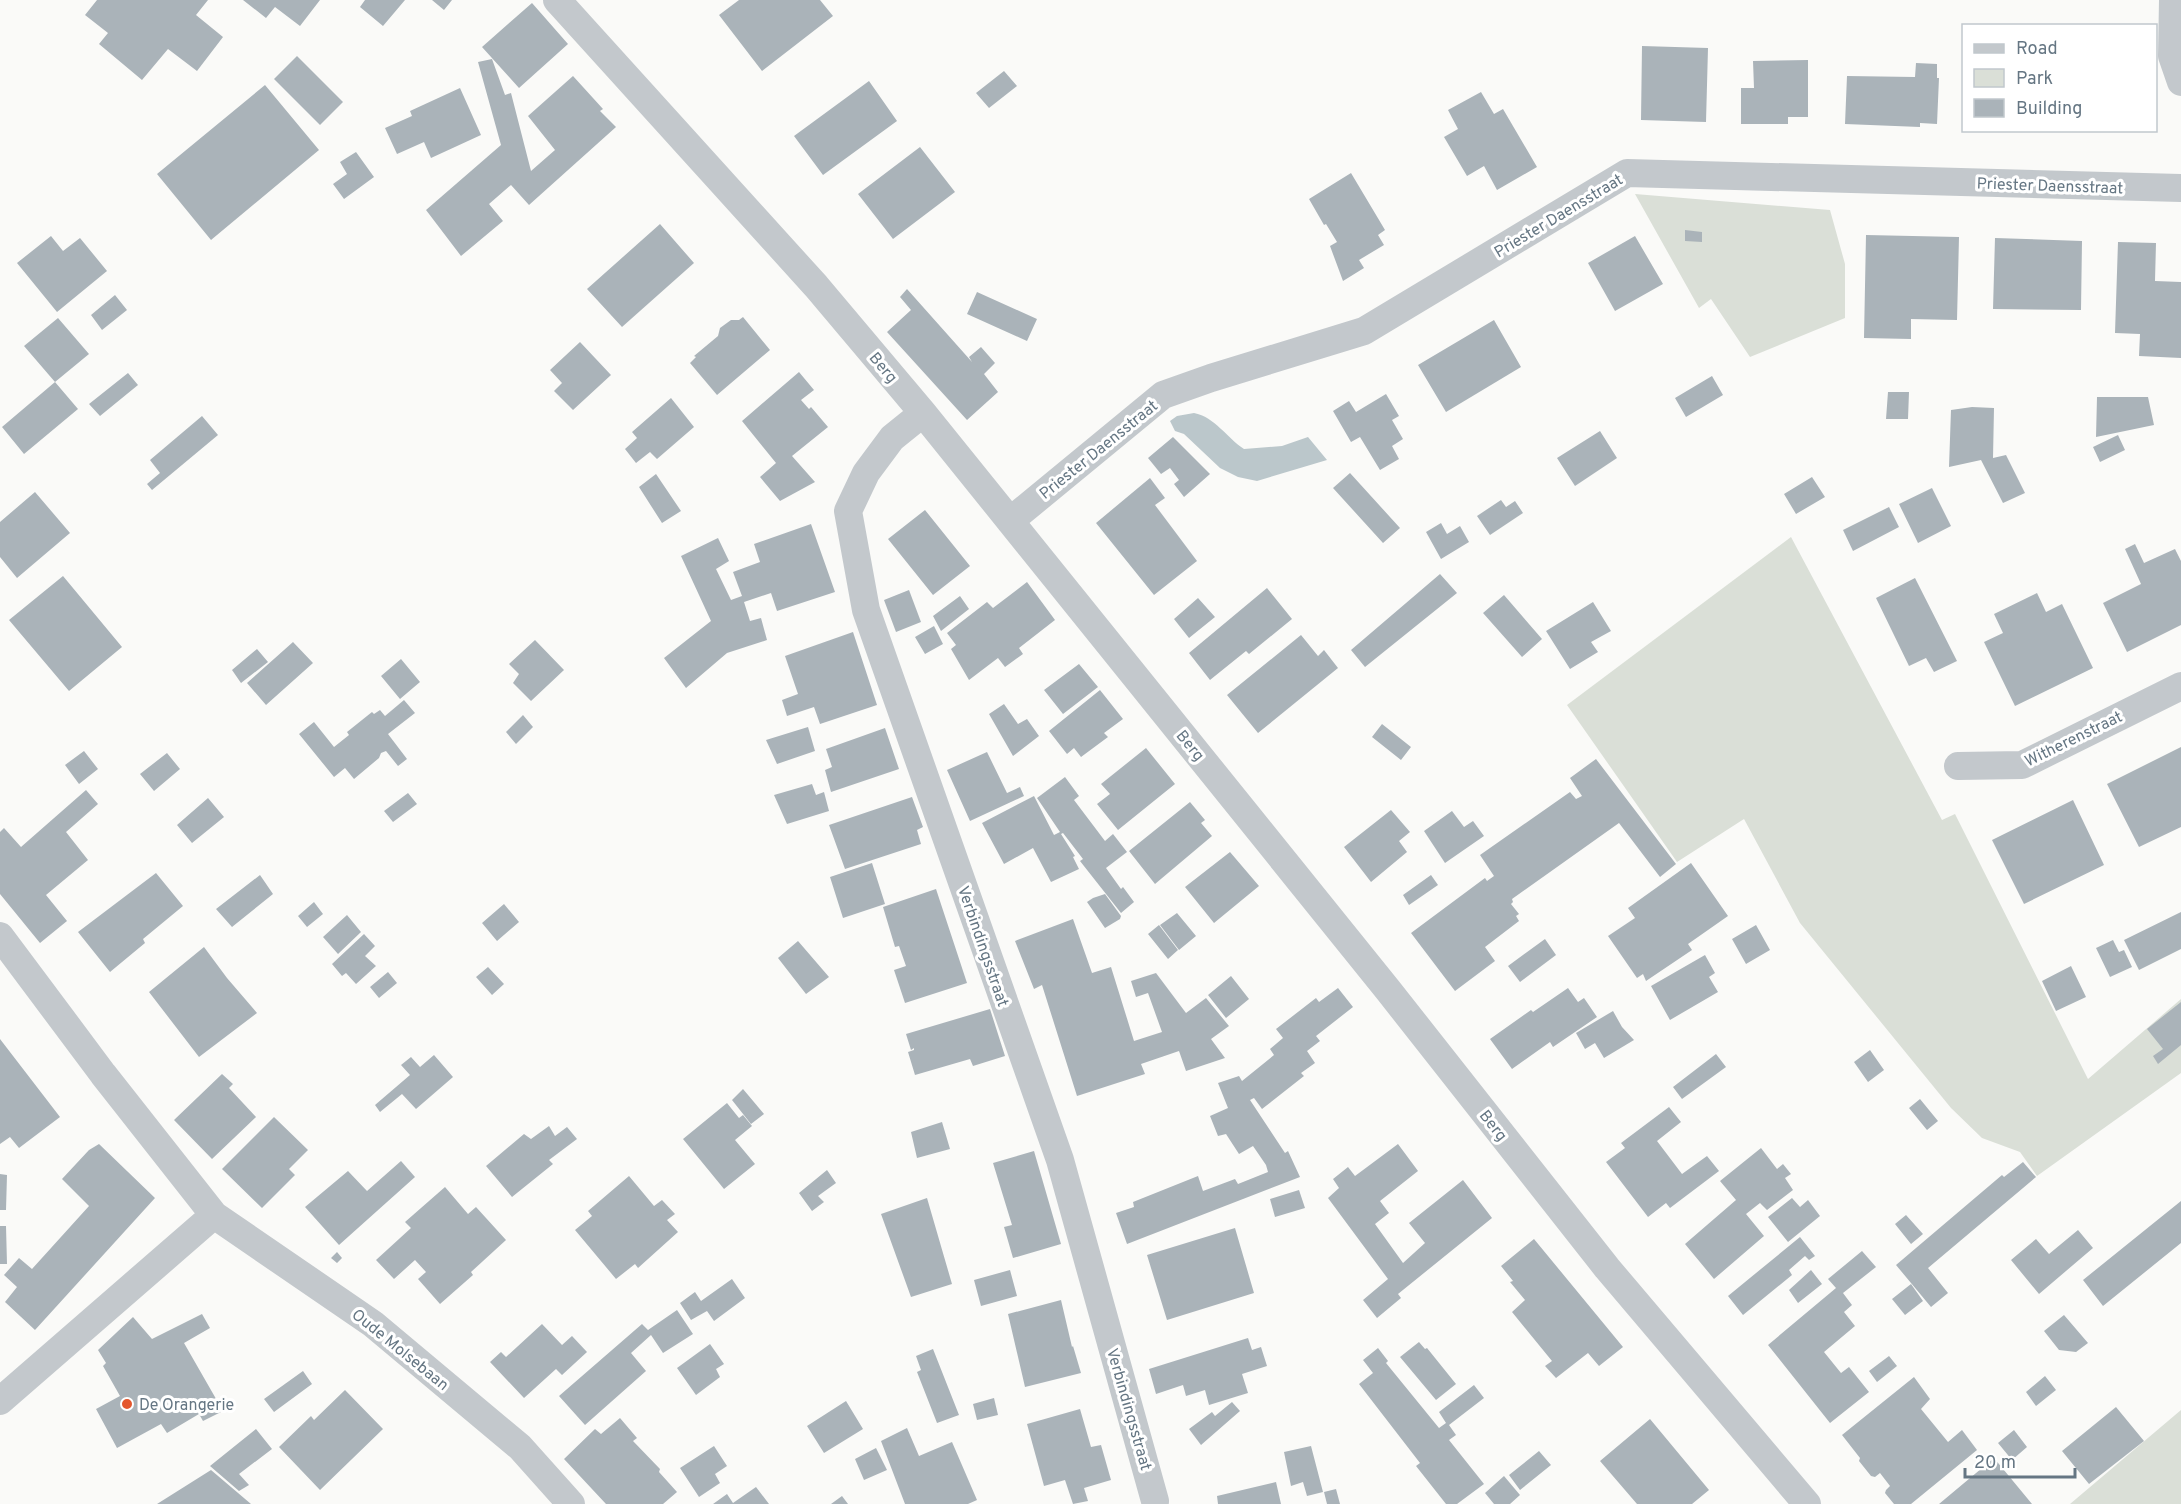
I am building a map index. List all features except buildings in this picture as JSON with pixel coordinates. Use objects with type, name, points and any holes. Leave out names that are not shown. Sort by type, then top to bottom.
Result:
[{"type":"street","name":"Berg","points":[[557,0],[808,278],[923,413],[1388,990],[1607,1268],[1807,1504]]},
{"type":"street","points":[[2173,0],[2172,56],[2181,82]]},
{"type":"street","name":"Priester Daensstraat","points":[[1010,521],[1163,395],[1364,331],[1628,173],[2181,188]]},
{"type":"street","name":"Verbindingsstraat","points":[[923,413],[892,438],[866,473],[848,511],[866,610],[1060,1160],[1155,1502]]},
{"type":"street","name":"Witherenstraat","points":[[1958,766],[2022,765],[2181,686]]},
{"type":"street","name":"Oude Molsebaan","points":[[0,936],[103,1074],[214,1215],[373,1324],[520,1447],[571,1504]]},
{"type":"street","points":[[0,1401],[214,1215]]},
{"type":"green space","points":[[1635,194],[1830,210],[1845,264],[1845,318],[1750,357],[1711,299],[1699,308]]},
{"type":"green space","points":[[1791,537],[1942,820],[1955,814],[2088,1079],[2181,999],[2181,1073],[2037,1176],[2020,1152],[1982,1138],[1951,1108],[1800,923],[1744,819],[1677,862],[1567,705]]},
{"type":"green space","points":[[2181,1410],[2181,1504],[2070,1504]]},
{"type":"shaded area","points":[[1194,413],[1215,423],[1244,449],[1282,446],[1308,437],[1327,460],[1257,481],[1238,477],[1220,468],[1184,434],[1175,431],[1170,421],[1177,416]]},
{"type":"place","name":"De Orangerie","points":[[127,1404]]}]
